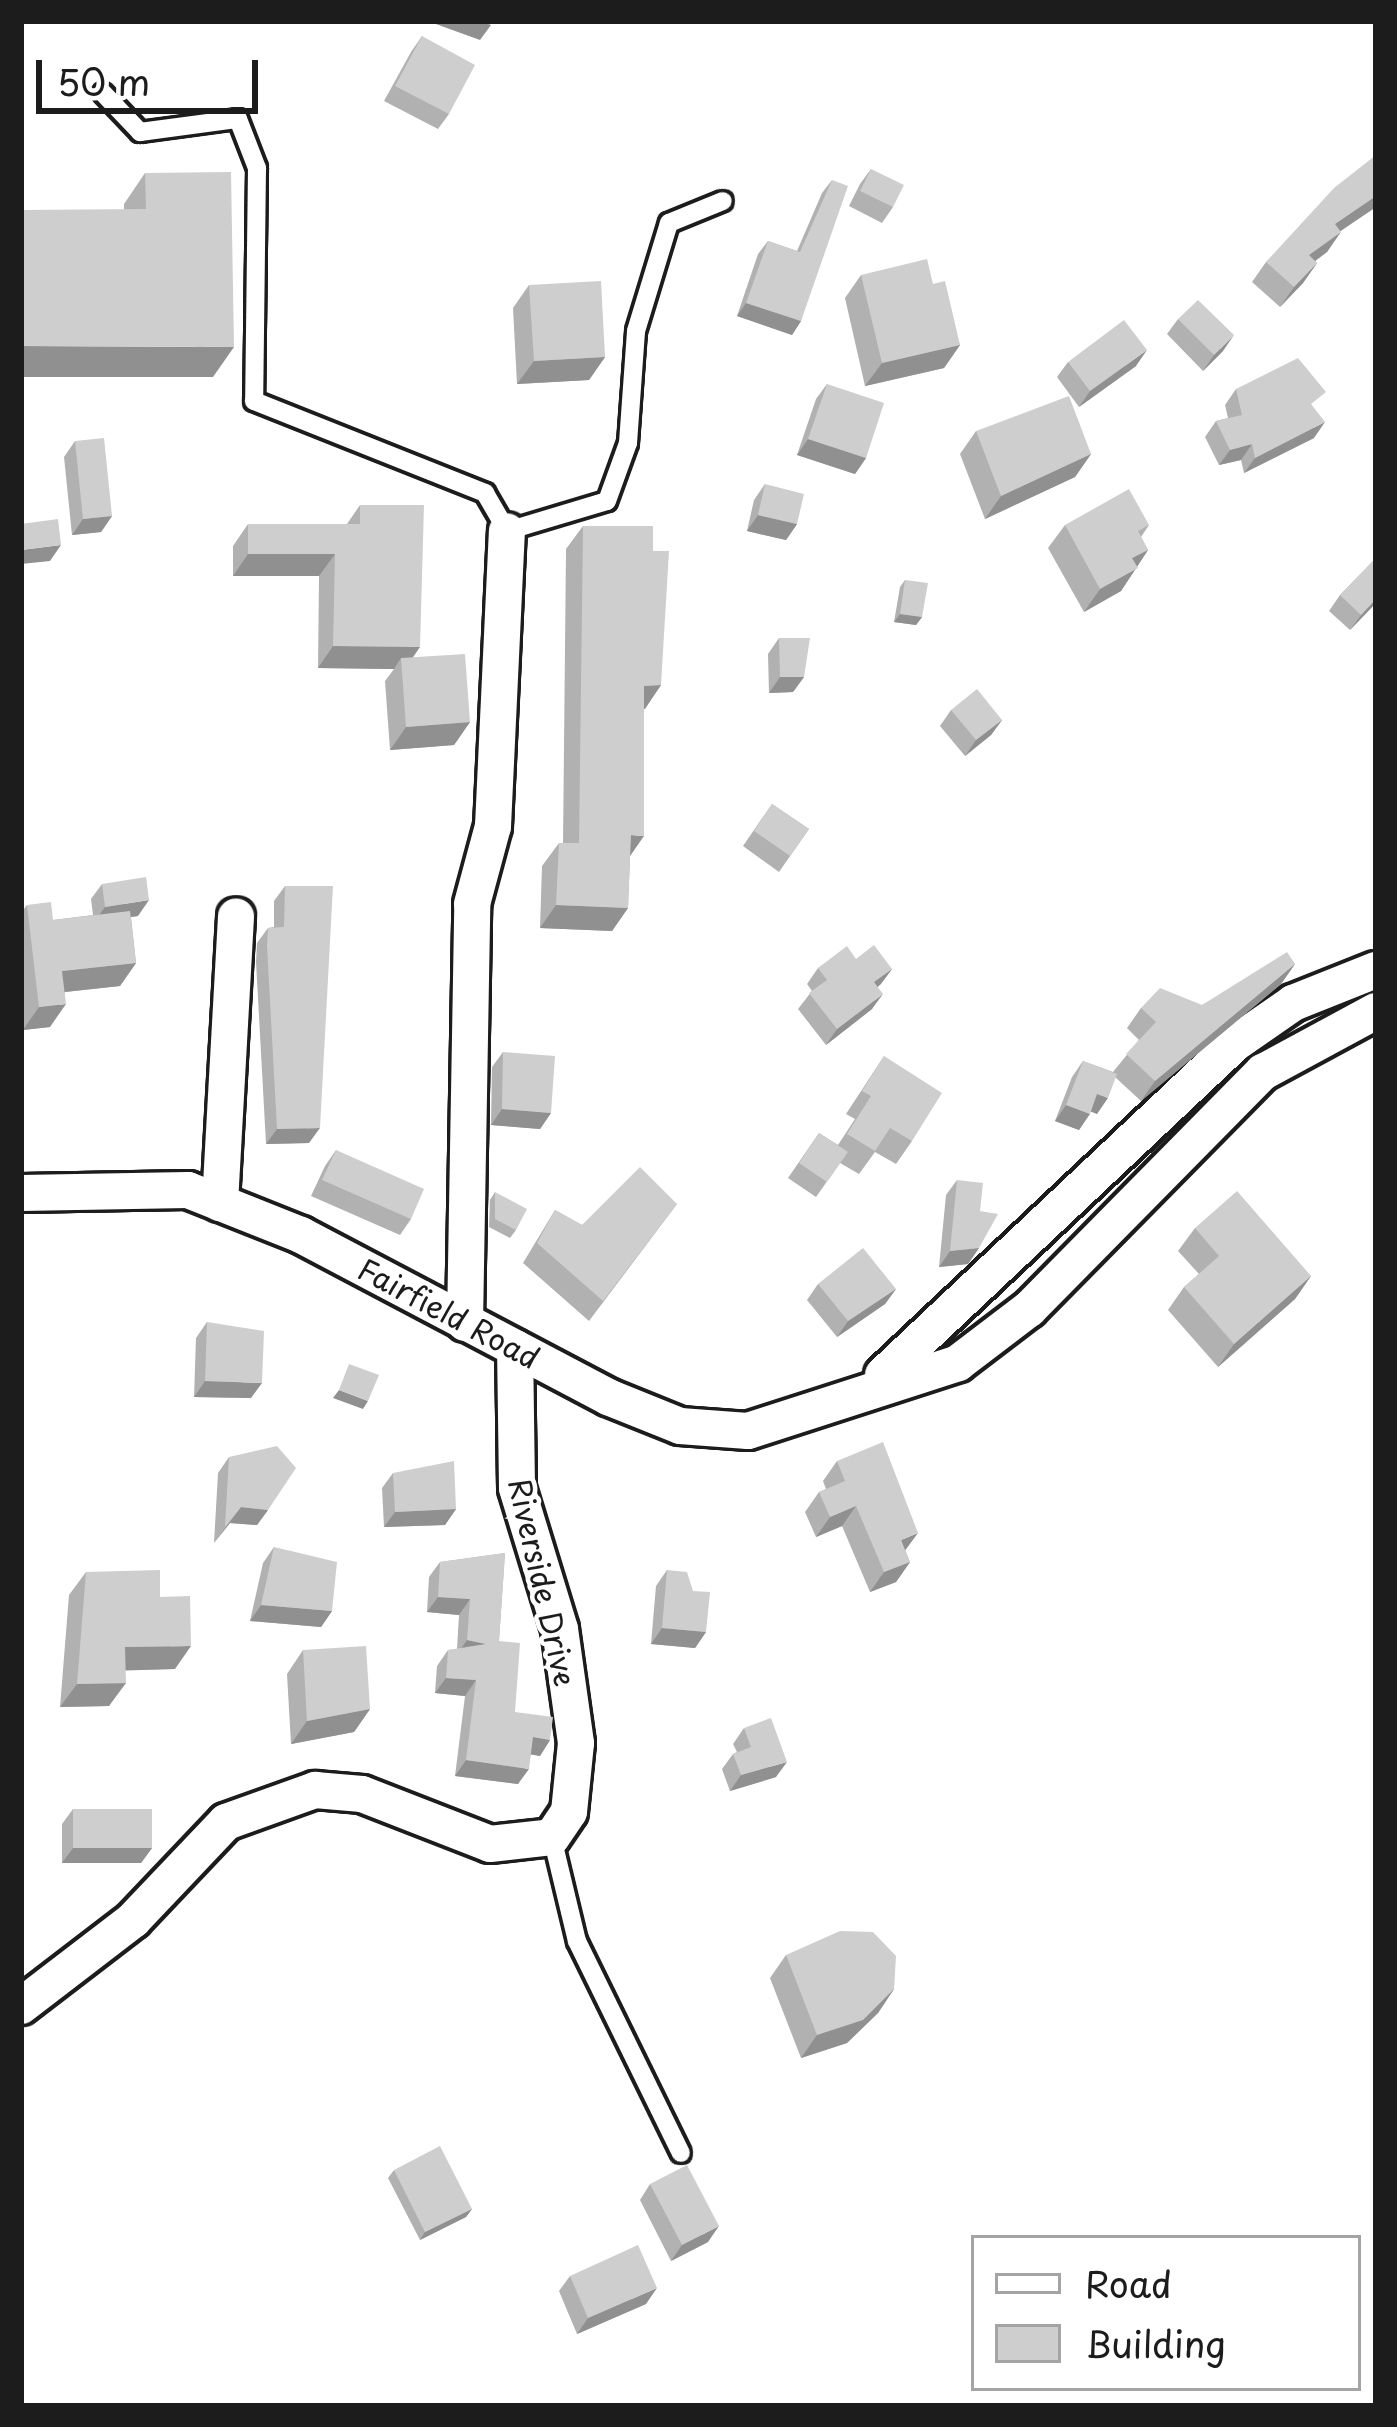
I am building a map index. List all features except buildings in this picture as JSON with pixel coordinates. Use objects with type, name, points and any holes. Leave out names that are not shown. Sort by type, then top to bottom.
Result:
[{"type":"street","points":[[465,1323],[472,904],[493,826],[507,531]]},
{"type":"street","points":[[220,1203],[236,916]]},
{"type":"street","name":"Fairfield Road","points":[[871,1384],[1234,1044],[1293,1003],[1376,970]]},
{"type":"street","name":"Fairfield Road","points":[[21,1193],[166,1189],[220,1203],[680,1426],[748,1431],[871,1384],[958,1363],[1029,1309],[1263,1072],[1376,1011]]},
{"type":"street","name":"Riverside Drive","points":[[515,1348],[517,1488],[560,1629],[576,1743],[569,1812],[552,1837]]},
{"type":"street","points":[[21,2006],[133,1920],[226,1822],[315,1790],[362,1794],[490,1844],[552,1837]]},
{"type":"lane","points":[[104,93],[140,132],[238,118],[256,169],[254,401],[485,493],[507,531],[607,500],[628,443],[636,331],[669,223],[723,201]]},
{"type":"lane","points":[[552,1837],[577,1941],[680,2153]]}]
